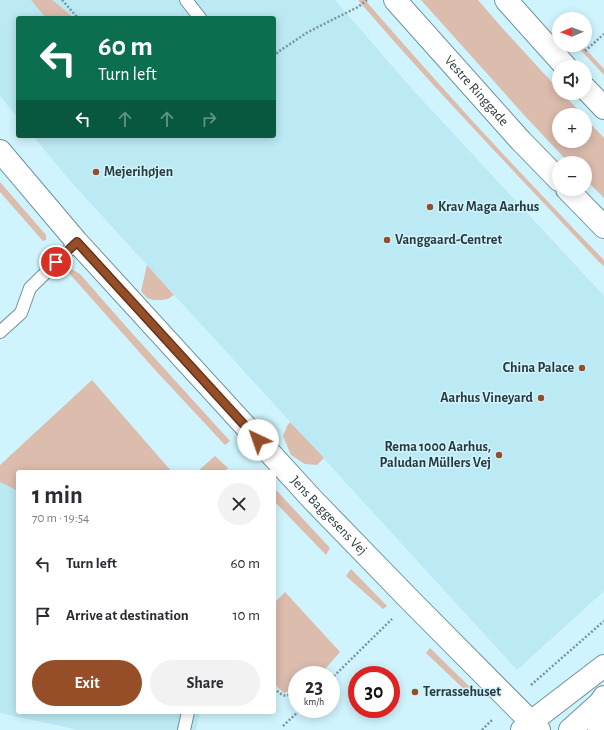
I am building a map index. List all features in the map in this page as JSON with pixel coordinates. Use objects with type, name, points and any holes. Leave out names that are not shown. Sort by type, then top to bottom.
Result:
[{"type":"street","name":"Vestre Ringgade","points":[[395,0],[521,141],[552,173]]},
{"type":"street","points":[[506,0],[560,60]]},
{"type":"street","points":[[592,95],[604,108]]},
{"type":"street","name":"Jens Baggesens Vej","points":[[0,151],[77,242],[307,493],[511,702],[531,727]]},
{"type":"street","points":[[574,196],[604,227]]},
{"type":"street","points":[[531,727],[604,666]]},
{"type":"street","points":[[570,730],[602,700]]},
{"type":"street","points":[[599,730],[598,724],[602,700]]},
{"type":"lane","points":[[186,0],[198,16]]},
{"type":"lane","points":[[0,332],[21,313],[30,288],[77,242]]},
{"type":"lane","points":[[184,730],[188,714]]},
{"type":"path","points":[[62,0],[76,16]]},
{"type":"path","points":[[276,54],[308,32],[358,7],[366,0]]},
{"type":"path","points":[[340,670],[410,600]]},
{"type":"path","points":[[482,730],[511,702],[604,620]]},
{"type":"path","points":[[276,690],[284,696],[288,695]]},
{"type":"path","points":[[283,726],[291,718]]},
{"type":"shaded area","points":[[0,0],[335,0],[412,89],[604,296],[604,591],[517,670],[73,184],[35,138],[276,138],[276,16],[16,16],[16,116],[0,96]]},
{"type":"shaded area","points":[[31,0],[52,0],[72,16],[44,16]]},
{"type":"shaded area","points":[[358,0],[365,0],[482,131],[603,259],[604,266],[447,100]]},
{"type":"shaded area","points":[[421,0],[478,0],[552,82],[552,100],[569,100],[576,108],[552,108],[552,145]]},
{"type":"shaded area","points":[[583,52],[588,52],[604,69],[604,75],[592,62],[592,60],[590,60]]},
{"type":"shaded area","points":[[592,125],[604,138],[604,198],[592,186],[592,156],[562,156],[555,148],[592,148]]},
{"type":"shaded area","points":[[0,182],[46,235],[46,240],[43,241],[0,192]]},
{"type":"shaded area","points":[[147,265],[174,295],[168,299],[162,300],[147,298],[141,291]]},
{"type":"shaded area","points":[[70,268],[80,274],[230,441],[225,445],[157,372],[68,272]]},
{"type":"shaded area","points":[[92,380],[170,470],[16,470],[16,490],[0,482],[0,465]]},
{"type":"shaded area","points":[[290,422],[324,458],[317,465],[305,464],[291,455],[283,436]]},
{"type":"shaded area","points":[[215,456],[228,468],[226,470],[199,470]]},
{"type":"shaded area","points":[[0,482],[16,490],[16,714],[200,714],[196,730],[78,730],[0,713]]},
{"type":"shaded area","points":[[276,492],[330,548],[326,555],[276,503]]},
{"type":"shaded area","points":[[351,569],[387,606],[383,609],[346,576]]},
{"type":"shaded area","points":[[285,592],[340,652],[328,666],[288,666],[288,691],[284,693],[276,686],[276,601]]},
{"type":"shaded area","points":[[430,648],[472,689],[469,694],[426,653]]},
{"type":"place","name":"Mejerihøjen","points":[[96,172]]},
{"type":"place","name":"Krav Maga Aarhus","points":[[430,207]]},
{"type":"place","name":"Vanggaard-Centret","points":[[387,240]]},
{"type":"place","name":"China Palace","points":[[582,368]]},
{"type":"place","name":"Aarhus Vineyard","points":[[541,398]]},
{"type":"place","name":"Rema 1000 Aarhus, Paludan Müllers Vej","points":[[499,455]]},
{"type":"place","name":"Terrassehuset","points":[[415,692]]},
{"type":"route","points":[[56,262],[77,242],[258,440]]}]
